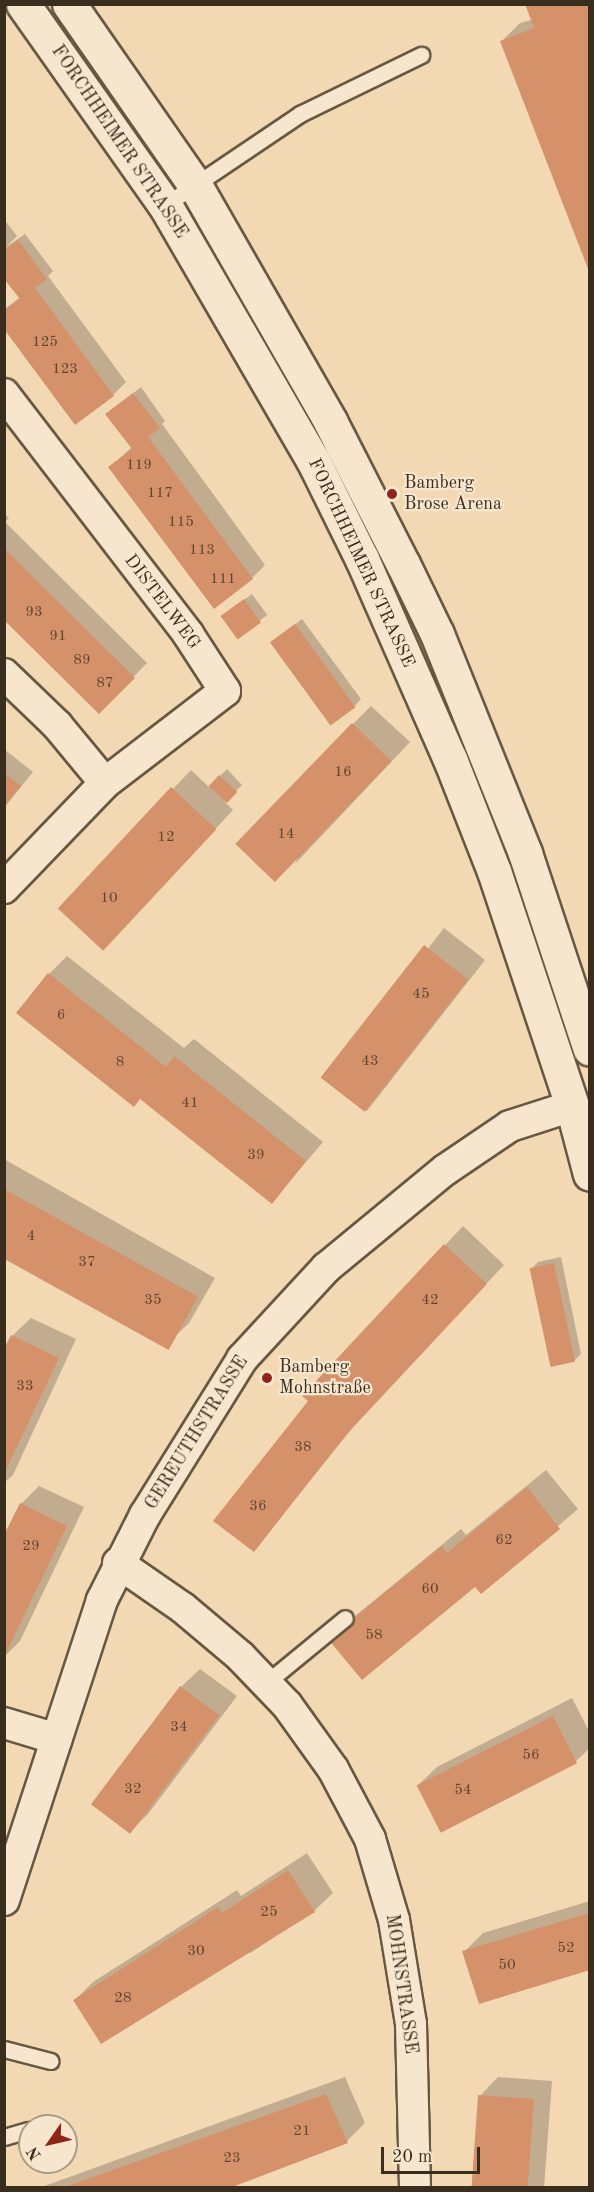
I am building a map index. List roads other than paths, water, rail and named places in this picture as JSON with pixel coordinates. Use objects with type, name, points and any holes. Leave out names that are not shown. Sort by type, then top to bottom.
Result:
[{"type":"street","name":"FORCHHEIMER STRASSE","points":[[23,4],[165,205],[313,460],[381,601],[494,871],[581,1104],[590,1174]]},
{"type":"street","name":"FORCHHEIMER STRASSE","points":[[69,4],[195,186],[330,421],[436,634],[525,853],[590,1049]]},
{"type":"street","name":"DISTELWEG","points":[[4,394],[188,634],[225,691],[105,783],[4,888]]},
{"type":"street","points":[[4,674],[57,725],[105,783]]},
{"type":"street","name":"GEREUTHSTRASSE","points":[[4,1900],[98,1610],[118,1563],[242,1359],[326,1268],[483,1142],[510,1126],[581,1104]]},
{"type":"street","name":"MOHNSTRASSE","points":[[118,1563],[183,1608],[266,1683],[333,1769],[370,1839],[394,1920],[411,2024],[415,2187]]},
{"type":"street","points":[[4,1723],[57,1739]]},
{"type":"lane","points":[[165,205],[300,114],[421,55]]},
{"type":"lane","points":[[266,1683],[345,1618]]},
{"type":"lane","points":[[4,2049],[50,2061]]},
{"type":"place","name":"Bamberg Brose Arena","points":[[392,494]]},
{"type":"place","name":"Bamberg Mohnstraße","points":[[267,1378]]}]
